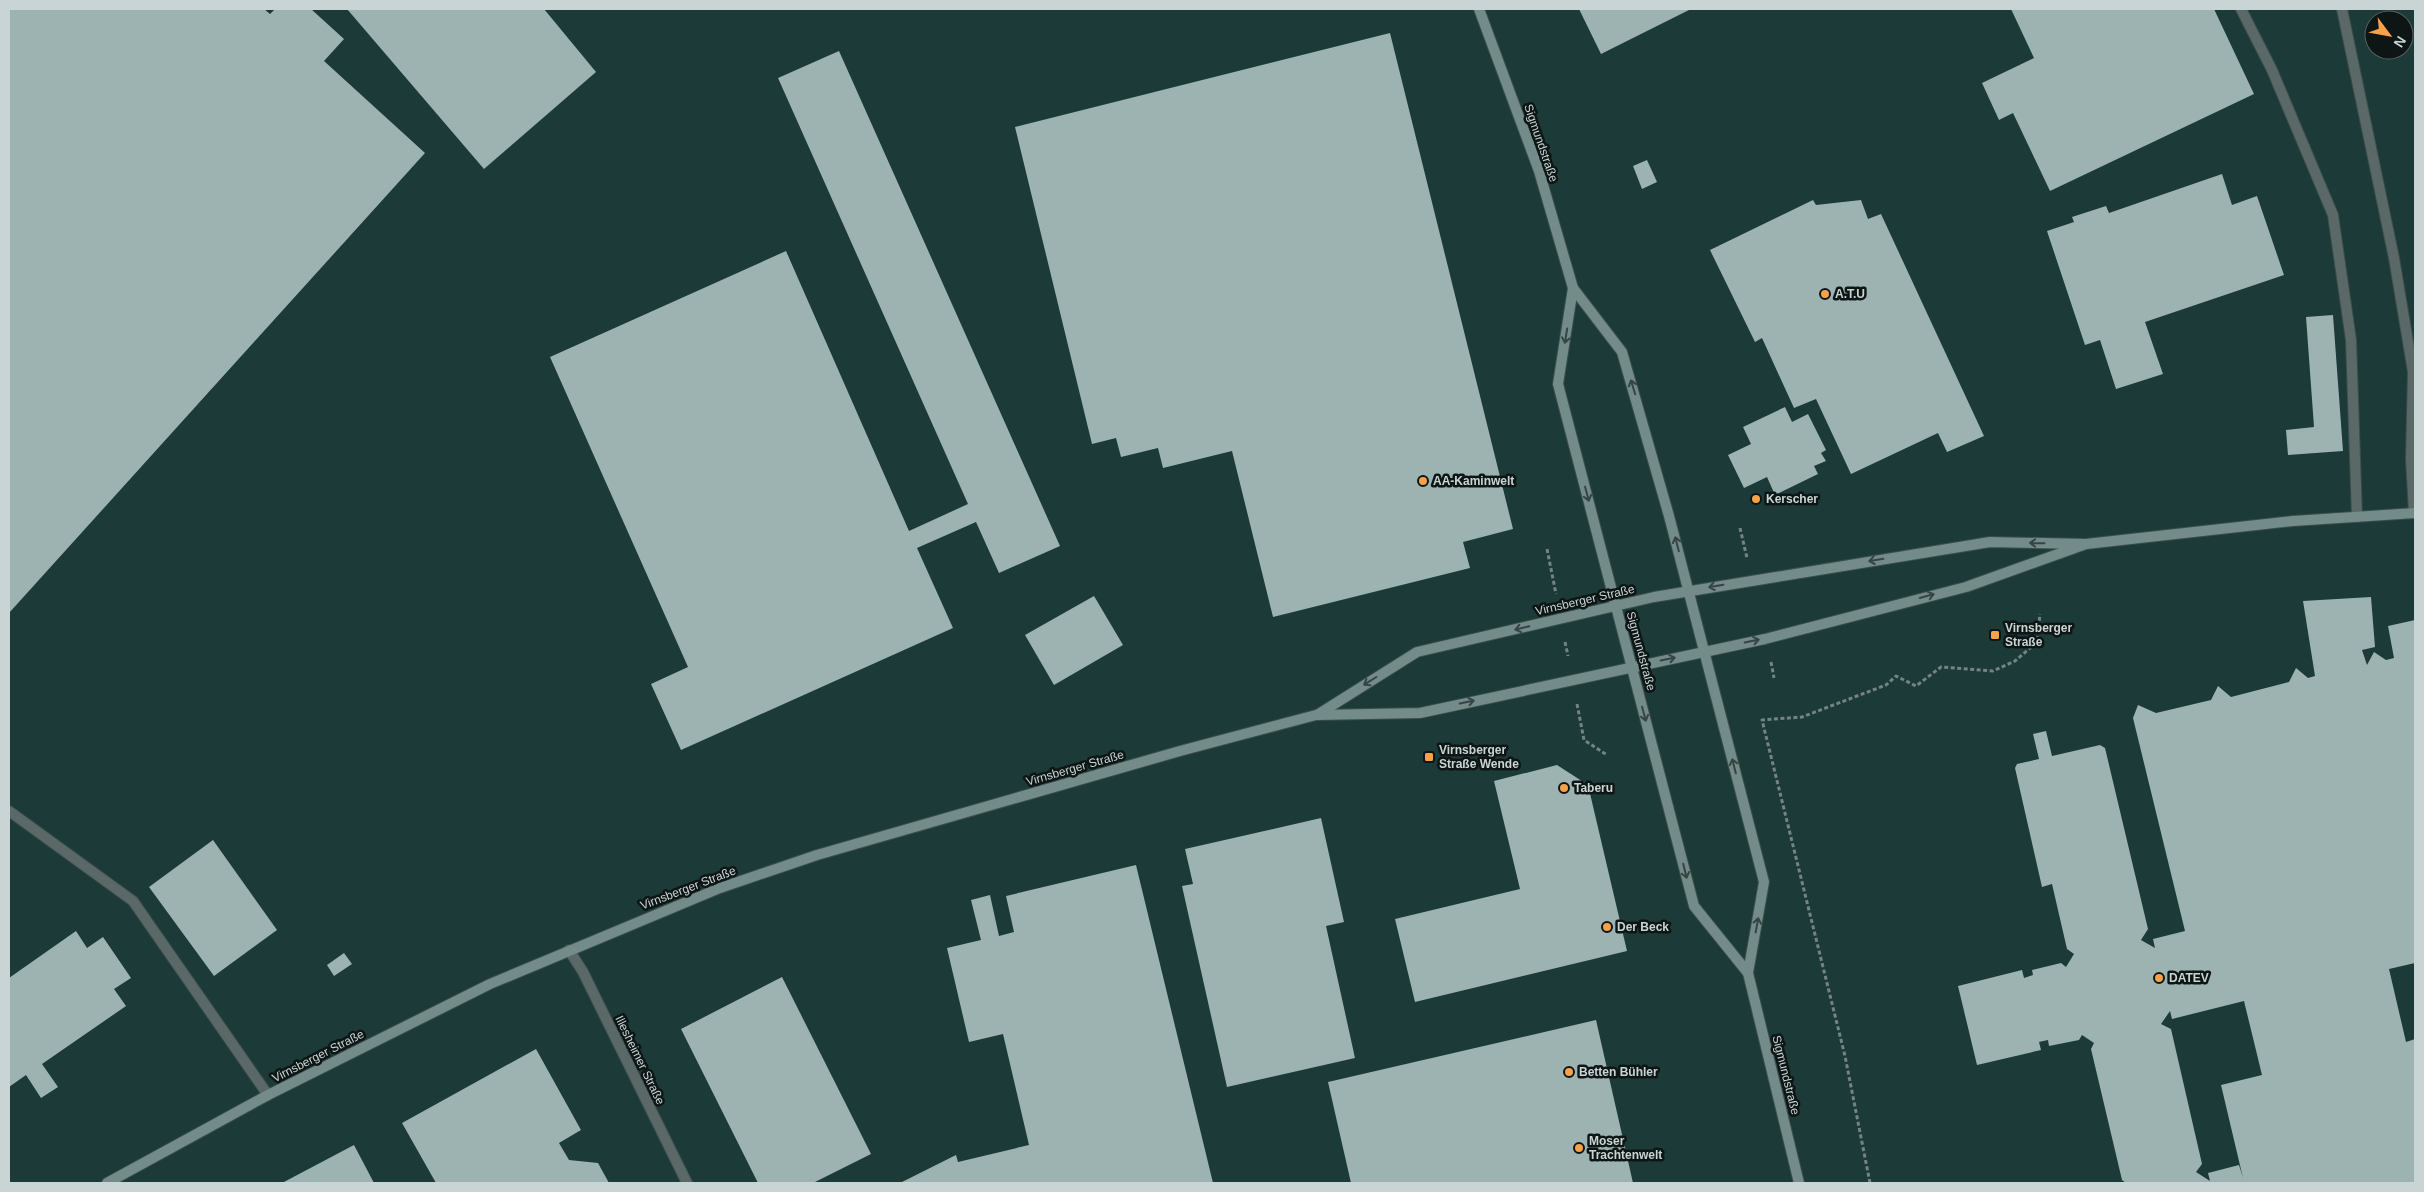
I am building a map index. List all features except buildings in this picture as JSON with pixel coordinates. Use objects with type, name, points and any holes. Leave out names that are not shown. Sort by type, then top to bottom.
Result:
[{"type":"main road","name":"Sigmundstraße","points":[[1479,9],[1539,171],[1573,288],[1622,352],[1689,591],[1764,882],[1748,972],[1800,1183]]},
{"type":"main road","name":"Sigmundstraße","points":[[1573,288],[1558,384],[1694,906],[1748,972]]},
{"type":"main road","name":"Virnsberger Straße","points":[[1316,715],[1417,652],[1615,604],[1990,542],[2086,544],[2230,528],[2415,513]]},
{"type":"main road","name":"Virnsberger Straße","points":[[107,1183],[268,1095],[481,988],[720,888],[817,855],[1162,756],[1316,715],[1420,713],[1784,634],[1966,587],[2086,544]]},
{"type":"street","points":[[2241,9],[2272,70],[2333,215],[2351,340],[2357,517]]},
{"type":"street","points":[[2342,9],[2394,258],[2413,372],[2410,459],[2415,513]]},
{"type":"street","points":[[9,812],[133,901],[268,1095]]},
{"type":"street","name":"Illesheimer Straße","points":[[569,950],[583,972],[687,1183]]},
{"type":"path","points":[[1870,1183],[1846,1056],[1762,720],[1802,717],[1886,685],[1896,676],[1916,686],[1941,667],[1993,671],[2016,661],[2037,642],[2040,614]]},
{"type":"path","points":[[1429,757],[1430,761]]},
{"type":"shaded area","points":[[9,9],[2415,9],[2415,1183],[9,1183]]},
{"type":"place","name":"A.T.U","points":[[1825,294]]},
{"type":"place","name":"AA-Kaminwelt","points":[[1423,481]]},
{"type":"place","name":"Kerscher","points":[[1756,499]]},
{"type":"place","name":"Virnsberger Straße","points":[[1995,635]]},
{"type":"place","name":"Virnsberger Straße Wende","points":[[1429,757]]},
{"type":"place","name":"Taberu","points":[[1564,788]]},
{"type":"place","name":"Der Beck","points":[[1607,927]]},
{"type":"place","name":"DATEV","points":[[2159,978]]},
{"type":"place","name":"Betten Bühler","points":[[1569,1072]]},
{"type":"place","name":"Moser Trachtenwelt","points":[[1579,1148]]}]
